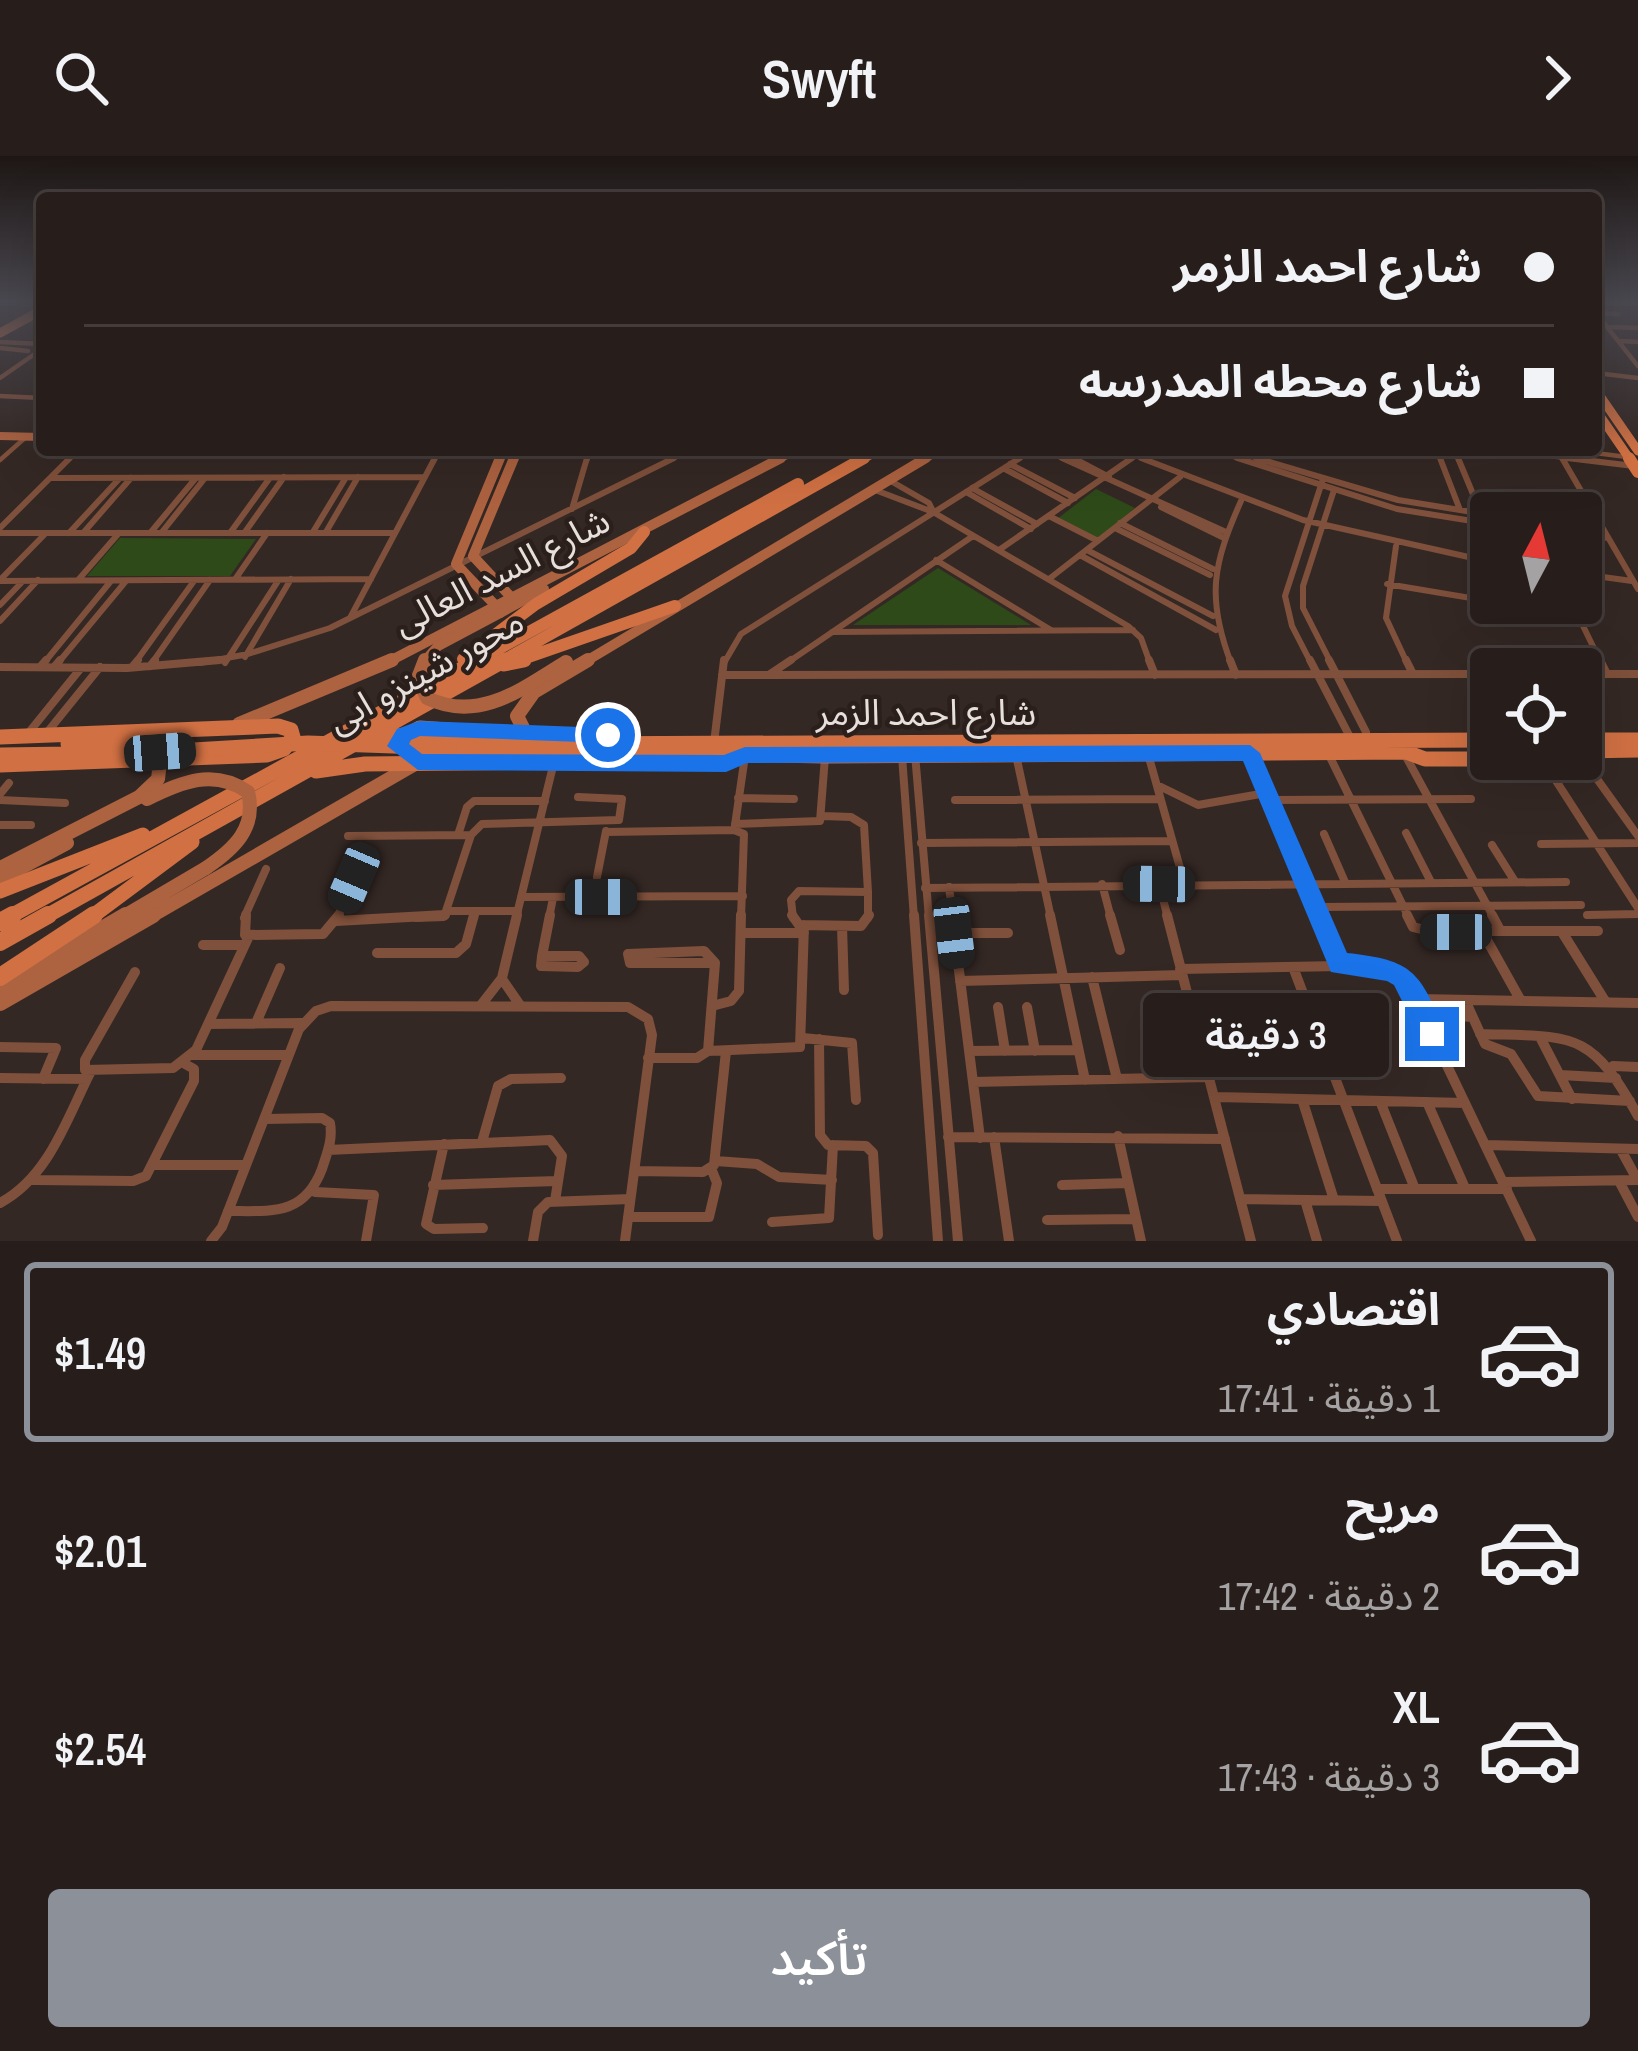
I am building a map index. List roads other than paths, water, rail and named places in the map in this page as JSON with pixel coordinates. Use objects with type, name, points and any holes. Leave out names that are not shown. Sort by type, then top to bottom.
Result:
[{"type":"main road","points":[[1602,402],[1635,461]]},
{"type":"main road","points":[[1602,415],[1614,426]]},
{"type":"main road","name":"محور شينزو ابى","points":[[0,942],[440,680],[849,456]]},
{"type":"main road","name":"محور شينزو ابى","points":[[0,922],[302,774],[868,456]]},
{"type":"main road","points":[[440,680],[536,604],[626,550],[644,532]]},
{"type":"main road","points":[[494,666],[552,654],[631,617],[672,608]]},
{"type":"main road","points":[[278,726],[291,730],[292,741],[268,755],[0,741],[278,726]]},
{"type":"main road","name":"شارع احمد الزمر","points":[[418,762],[398,746],[404,734],[416,729],[527,736],[688,735],[711,743],[1470,736]]},
{"type":"main road","points":[[1602,736],[1638,736]]},
{"type":"main road","points":[[0,765],[308,743],[711,743]]},
{"type":"main road","points":[[452,743],[745,755]]},
{"type":"main road","points":[[0,754],[162,752]]},
{"type":"main road","name":"شارع احمد الزمر","points":[[302,774],[350,765],[418,762],[726,764],[745,755],[1405,752],[1425,759],[1470,756]]},
{"type":"main road","points":[[1602,755],[1638,754]]},
{"type":"main road","points":[[0,891],[199,821]]},
{"type":"main road","points":[[0,977],[121,896],[199,821]]},
{"type":"street","points":[[0,378],[36,353]]},
{"type":"street","points":[[26,362],[36,362]]},
{"type":"street","points":[[1602,372],[1638,373]]},
{"type":"street","points":[[0,397],[36,398]]},
{"type":"street","points":[[0,436],[36,437]]},
{"type":"street","points":[[0,460],[26,437]]},
{"type":"street","points":[[1602,455],[1635,461]]},
{"type":"street","points":[[0,530],[72,456]]},
{"type":"street","points":[[350,618],[436,456]]},
{"type":"street","points":[[456,564],[501,456]]},
{"type":"street","points":[[473,556],[515,456]]},
{"type":"street","points":[[572,509],[588,456]]},
{"type":"street","points":[[658,466],[660,456]]},
{"type":"street","points":[[0,667],[149,668],[244,658],[350,618],[679,456]]},
{"type":"street","name":"شارع السد العالى","points":[[224,729],[330,691],[497,609],[511,597],[786,456]]},
{"type":"street","points":[[527,736],[517,716],[530,695],[930,456]]},
{"type":"street","points":[[711,743],[728,650],[741,634],[1023,456]]},
{"type":"street","points":[[1056,456],[1225,535]]},
{"type":"street","points":[[1068,456],[1107,478]]},
{"type":"street","points":[[999,550],[1135,456],[1241,501],[1396,546],[1470,558]]},
{"type":"street","points":[[1231,456],[1397,509],[1470,520]]},
{"type":"street","points":[[1245,456],[1321,483]]},
{"type":"street","points":[[1439,456],[1464,520]]},
{"type":"street","points":[[1457,456],[1472,492]]},
{"type":"street","points":[[1560,456],[1636,585]]},
{"type":"street","points":[[1581,456],[1635,461]]},
{"type":"street","points":[[1007,466],[1071,500]]},
{"type":"street","points":[[150,533],[201,477]]},
{"type":"street","points":[[161,533],[201,477]]},
{"type":"street","points":[[230,533],[269,477]]},
{"type":"street","points":[[244,533],[284,477]]},
{"type":"street","points":[[312,533],[346,477]]},
{"type":"street","points":[[325,533],[358,477]]},
{"type":"street","points":[[51,478],[424,477]]},
{"type":"street","points":[[1049,579],[1180,477]]},
{"type":"street","points":[[69,533],[119,478]]},
{"type":"street","points":[[83,533],[131,478]]},
{"type":"street","points":[[889,481],[929,503],[933,512]]},
{"type":"street","points":[[1321,483],[1285,596],[1292,626],[1359,736]]},
{"type":"street","points":[[1335,487],[1470,511]]},
{"type":"street","points":[[1335,487],[1302,596],[1312,632],[1336,674],[1359,736]]},
{"type":"street","points":[[873,490],[933,512],[1134,630],[1155,675]]},
{"type":"street","points":[[969,490],[1034,526]]},
{"type":"street","points":[[1236,675],[1217,631],[1212,572],[1241,501]]},
{"type":"street","points":[[1049,516],[1098,541]]},
{"type":"street","points":[[1118,525],[1212,572]]},
{"type":"street","points":[[0,530],[395,533]]},
{"type":"street","points":[[46,533],[0,580],[370,579]]},
{"type":"street","points":[[78,580],[119,533]]},
{"type":"street","points":[[235,580],[267,533]]},
{"type":"street","points":[[769,675],[973,536]]},
{"type":"street","points":[[1602,537],[1608,538]]},
{"type":"street","points":[[1396,546],[1387,584],[1388,626],[1413,674]]},
{"type":"street","points":[[1084,553],[1214,617]]},
{"type":"street","points":[[1084,553],[1217,631]]},
{"type":"street","points":[[598,554],[593,563],[497,609],[428,656],[418,678],[427,698],[451,708],[484,706],[637,621],[672,608]]},
{"type":"street","points":[[473,556],[511,597]]},
{"type":"street","points":[[937,560],[1052,631]]},
{"type":"street","points":[[456,564],[497,609]]},
{"type":"street","points":[[1602,578],[1636,585]]},
{"type":"street","points":[[0,605],[23,580]]},
{"type":"street","points":[[0,621],[38,580]]},
{"type":"street","points":[[40,667],[112,580]]},
{"type":"street","points":[[54,667],[126,580]]},
{"type":"street","points":[[132,668],[195,580]]},
{"type":"street","points":[[149,668],[211,580]]},
{"type":"street","points":[[225,663],[278,580]]},
{"type":"street","points":[[244,658],[291,580]]},
{"type":"street","points":[[1387,584],[1470,598]]},
{"type":"street","points":[[1583,624],[1607,674]]},
{"type":"street","points":[[832,632],[1134,630]]},
{"type":"street","points":[[26,737],[82,667]]},
{"type":"street","points":[[44,736],[100,667]]},
{"type":"street","points":[[722,675],[1470,674]]},
{"type":"street","points":[[1602,674],[1638,674]]},
{"type":"street","points":[[0,868],[145,793],[158,779],[162,752]]},
{"type":"street","points":[[1328,752],[1387,882],[1418,930],[1598,931]]},
{"type":"street","points":[[1405,752],[1500,932]]},
{"type":"street","points":[[1147,753],[1184,882]]},
{"type":"street","points":[[1250,753],[1342,966]]},
{"type":"street","points":[[908,754],[938,1241]]},
{"type":"street","points":[[1016,754],[1085,1080]]},
{"type":"street","points":[[735,827],[745,755]]},
{"type":"street","points":[[823,816],[825,756]]},
{"type":"street","points":[[0,1003],[418,762]]},
{"type":"street","points":[[480,1006],[502,978],[554,762]]},
{"type":"street","points":[[0,879],[147,800],[205,778],[226,779],[248,792],[253,807],[244,835],[206,868],[0,988]]},
{"type":"street","points":[[1555,780],[1638,911]]},
{"type":"street","points":[[1541,844],[1638,839],[1598,780]]},
{"type":"street","points":[[9,783],[0,797],[65,802]]},
{"type":"street","points":[[1156,784],[1172,797],[1204,806],[1268,796],[1471,799]]},
{"type":"street","points":[[910,790],[921,843],[958,1241]]},
{"type":"street","points":[[578,797],[622,799],[619,820],[606,828],[597,877]]},
{"type":"street","points":[[738,798],[794,799]]},
{"type":"street","points":[[955,800],[1160,799]]},
{"type":"street","points":[[458,835],[467,807],[474,801],[545,801]]},
{"type":"street","points":[[449,911],[471,835],[486,822],[606,828],[813,824],[823,816],[862,820],[867,923],[742,933]]},
{"type":"street","points":[[0,825],[31,825]]},
{"type":"street","points":[[712,1006],[731,1001],[739,991],[746,837],[735,827]]},
{"type":"street","points":[[1324,833],[1346,882]]},
{"type":"street","points":[[1406,833],[1431,882]]},
{"type":"street","points":[[348,836],[471,835]]},
{"type":"street","points":[[921,843],[1172,841]]},
{"type":"street","points":[[1492,845],[1515,882]]},
{"type":"street","points":[[188,1059],[247,941],[241,927],[266,869]]},
{"type":"street","points":[[203,945],[317,936],[336,921],[354,878]]},
{"type":"street","points":[[925,888],[1565,882]]},
{"type":"street","points":[[1102,884],[1120,950]]},
{"type":"street","points":[[1159,884],[1251,1241]]},
{"type":"street","points":[[950,887],[973,1082],[1009,1241]]},
{"type":"street","points":[[804,929],[792,919],[791,900],[799,891],[868,892]]},
{"type":"street","points":[[521,898],[743,896]]},
{"type":"street","points":[[542,956],[554,897]]},
{"type":"street","points":[[1316,908],[1638,911]]},
{"type":"street","points":[[336,921],[437,920],[449,911],[518,911]]},
{"type":"street","points":[[377,953],[456,952],[466,944],[476,911]]},
{"type":"street","points":[[842,926],[844,990]]},
{"type":"street","points":[[648,1058],[697,1058],[708,1051],[796,1050],[803,1038],[804,929]]},
{"type":"street","points":[[1561,931],[1606,1002]]},
{"type":"street","points":[[1483,932],[1521,1001]]},
{"type":"street","points":[[954,933],[1008,933]]},
{"type":"street","points":[[708,1051],[715,962],[704,951],[632,952],[627,958],[630,963],[715,962]]},
{"type":"street","points":[[960,981],[1342,966],[1391,970],[1407,982],[1416,999],[1532,1241]]},
{"type":"street","points":[[256,1023],[280,968]]},
{"type":"street","points":[[1293,968],[1396,1241]]},
{"type":"street","points":[[89,1075],[83,1064],[135,972]]},
{"type":"street","points":[[1092,977],[1117,1079]]},
{"type":"street","points":[[502,978],[520,1006]]},
{"type":"street","points":[[1189,998],[1304,996]]},
{"type":"street","points":[[1416,999],[1638,1003]]},
{"type":"street","points":[[1434,999],[1446,1015],[1472,1016]]},
{"type":"street","points":[[1465,1000],[1487,1046],[1511,1054],[1538,1096],[1632,1098]]},
{"type":"street","points":[[208,1024],[303,1023],[331,1006],[636,1009],[651,1026],[625,1241]]},
{"type":"street","points":[[998,1007],[1005,1051]]},
{"type":"street","points":[[1027,1007],[1035,1051]]},
{"type":"street","points":[[212,1241],[222,1234],[303,1023]]},
{"type":"street","points":[[1480,1034],[1585,1043],[1615,1072],[1638,1116]]},
{"type":"street","points":[[1540,1036],[1571,1099]]},
{"type":"street","points":[[803,1038],[848,1040],[854,1046],[856,1100]]},
{"type":"street","points":[[819,1039],[819,1131],[824,1142],[866,1146],[873,1153],[878,1235]]},
{"type":"street","points":[[0,1046],[54,1047],[57,1053],[43,1078]]},
{"type":"street","points":[[969,1051],[1078,1050]]},
{"type":"street","points":[[628,1217],[709,1217],[717,1183],[714,1164],[726,1051]]},
{"type":"street","points":[[0,1078],[173,1068],[188,1059],[290,1055]]},
{"type":"street","points":[[34,1180],[133,1181],[146,1176],[194,1081],[188,1059]]},
{"type":"street","points":[[1560,1075],[1638,1067]]},
{"type":"street","points":[[0,1203],[16,1197],[34,1180],[89,1075]]},
{"type":"street","points":[[973,1082],[1210,1077]]},
{"type":"street","points":[[482,1142],[498,1086],[511,1078],[560,1078]]},
{"type":"street","points":[[1216,1097],[1466,1103]]},
{"type":"street","points":[[1302,1099],[1334,1200]]},
{"type":"street","points":[[1380,1101],[1414,1189]]},
{"type":"street","points":[[1426,1102],[1465,1189]]},
{"type":"street","points":[[228,1210],[292,1210],[315,1192],[334,1133],[326,1120],[264,1119]]},
{"type":"street","points":[[1118,1136],[1141,1241]]},
{"type":"street","points":[[948,1137],[1226,1139]]},
{"type":"street","points":[[328,1150],[555,1142],[562,1156],[555,1201]]},
{"type":"street","points":[[444,1144],[425,1214],[429,1227],[482,1228]]},
{"type":"street","points":[[772,1222],[827,1220],[832,1210],[833,1145]]},
{"type":"street","points":[[1486,1145],[1638,1149]]},
{"type":"street","points":[[1240,1199],[1334,1200],[1414,1189],[1638,1180],[1621,1149]]},
{"type":"street","points":[[634,1171],[752,1162],[779,1177],[832,1180]]},
{"type":"street","points":[[155,1165],[246,1165]]},
{"type":"street","points":[[1618,1180],[1638,1217]]},
{"type":"street","points":[[433,1184],[558,1181]]},
{"type":"street","points":[[1062,1185],[1128,1183]]},
{"type":"street","points":[[315,1192],[374,1195],[366,1241]]},
{"type":"street","points":[[533,1241],[538,1212],[555,1201],[630,1199]]},
{"type":"street","points":[[1305,1200],[1317,1241]]},
{"type":"street","points":[[936,1215],[946,1223],[955,1216]]},
{"type":"street","points":[[1047,1220],[1136,1219]]}]
